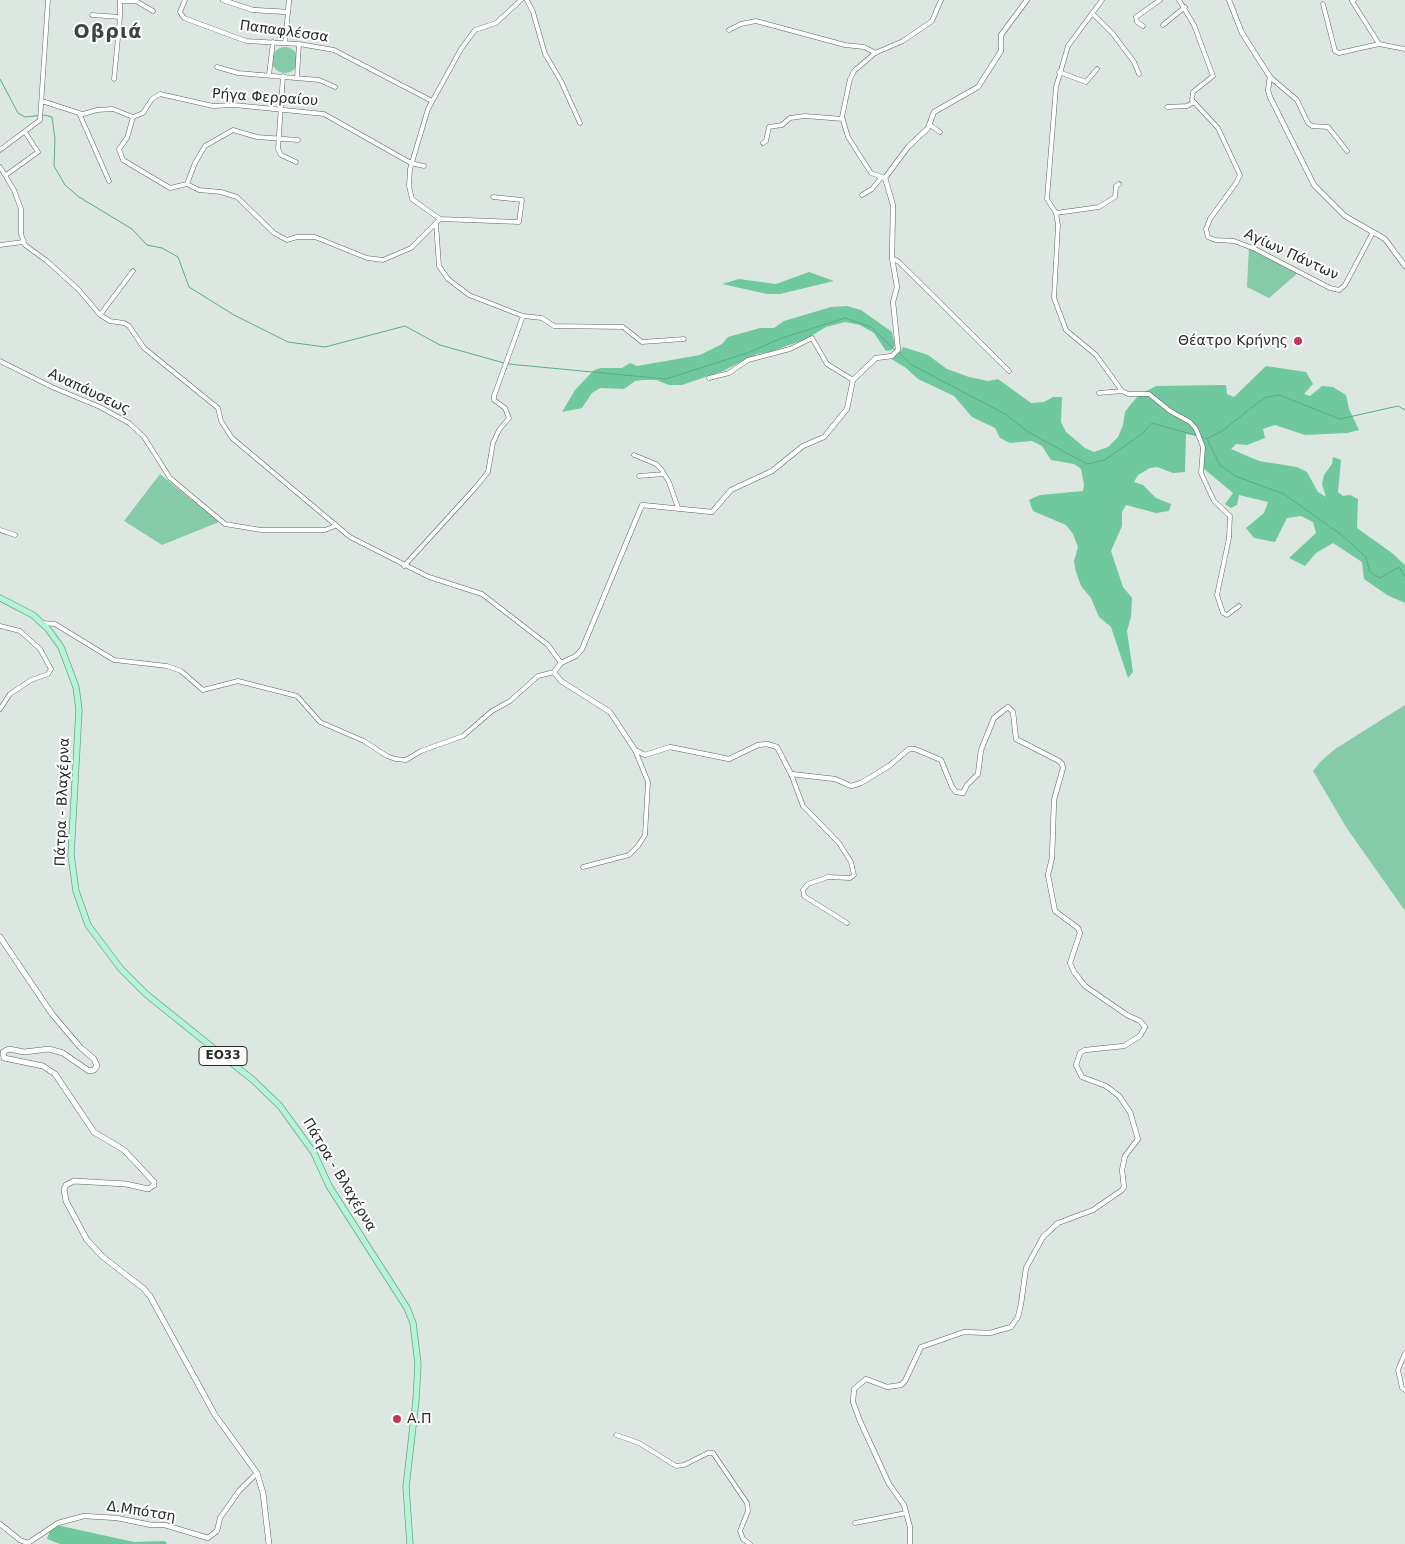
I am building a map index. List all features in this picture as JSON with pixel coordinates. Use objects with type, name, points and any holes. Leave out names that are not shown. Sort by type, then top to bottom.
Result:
[{"type":"main road","name":"Πάτρα - Βλαχέρνα","points":[[0,598],[27,612],[42,623],[61,647],[70,665],[79,710],[71,855],[76,891],[88,925],[121,969],[146,994],[253,1080],[280,1106],[314,1153],[329,1186],[407,1308],[414,1330],[418,1364],[416,1400],[406,1487],[410,1544]]},
{"type":"main road","points":[[0,937],[52,1014],[80,1047],[94,1059],[97,1066],[94,1070],[89,1071],[63,1053],[49,1049],[24,1052],[9,1049],[1,1054],[7,1060],[43,1066],[55,1074],[94,1132],[124,1150],[152,1179],[154,1186],[148,1189],[126,1184],[74,1181],[66,1185],[64,1195],[75,1221],[87,1240],[103,1258],[144,1288],[150,1296],[215,1415],[257,1473],[263,1493],[268,1544]]},
{"type":"street","points":[[0,150],[37,123],[40,117],[48,0]]},
{"type":"street","points":[[114,79],[120,0],[136,1],[153,11]]},
{"type":"street","name":"Παπαφλέσσα","points":[[185,0],[180,12],[184,18],[246,41],[300,44],[324,47],[340,52],[432,101]]},
{"type":"street","points":[[223,0],[253,10],[288,12]]},
{"type":"street","points":[[285,43],[289,0]]},
{"type":"street","points":[[493,197],[522,200],[519,222],[440,219],[412,199],[409,186],[411,164],[432,101],[448,70],[470,36],[475,30],[502,19],[521,0]]},
{"type":"street","points":[[527,0],[533,12],[545,54],[561,81],[580,123]]},
{"type":"street","points":[[42,623],[55,624],[114,660],[167,666],[181,671],[203,690],[238,681],[297,696],[320,722],[364,741],[386,756],[395,759],[406,760],[421,751],[463,736],[492,711],[510,701],[532,679],[544,673],[554,672],[561,663],[576,656],[582,649],[640,506],[647,504],[712,512],[731,490],[772,471],[803,446],[824,437],[847,409],[853,380],[876,358],[896,352],[893,302],[897,287],[892,258],[893,205],[883,178],[871,173],[852,146],[843,119],[850,77],[876,53],[903,41],[930,23],[938,13],[942,0]]},
{"type":"street","points":[[862,195],[872,189],[883,178],[908,147],[930,125],[934,112],[978,88],[1001,51],[1001,35],[1027,0]]},
{"type":"street","points":[[1102,0],[1068,46],[1059,72],[1053,114],[1054,133],[1046,199],[1056,213],[1058,225],[1054,298],[1066,330],[1096,355],[1122,391],[1128,394],[1149,394],[1170,411],[1190,422],[1196,429],[1203,446],[1201,472],[1214,501],[1230,516],[1230,538],[1218,595],[1223,613],[1226,615],[1239,606]]},
{"type":"street","points":[[1143,26],[1137,22],[1136,18],[1160,0]]},
{"type":"street","points":[[1167,107],[1187,106],[1194,102],[1193,92],[1213,76],[1194,25],[1179,0]]},
{"type":"street","points":[[1228,0],[1242,33],[1270,77],[1297,100],[1308,123],[1312,126],[1328,127],[1347,150]]},
{"type":"street","points":[[1354,0],[1352,1],[1380,44]]},
{"type":"street","points":[[1323,4],[1335,51],[1344,52],[1380,44],[1405,49]]},
{"type":"street","points":[[1164,26],[1184,7]]},
{"type":"street","points":[[1093,14],[1111,31],[1134,62],[1139,74]]},
{"type":"street","points":[[92,16],[120,17]]},
{"type":"street","points":[[729,30],[741,24],[756,21],[845,45],[864,46],[876,53]]},
{"type":"street","points":[[269,75],[273,42]]},
{"type":"street","points":[[297,78],[300,44]]},
{"type":"street","points":[[218,67],[236,73],[319,80],[334,87]]},
{"type":"street","points":[[1059,72],[1086,82],[1097,69]]},
{"type":"street","points":[[283,76],[278,138],[280,154],[296,162]]},
{"type":"street","points":[[1270,77],[1268,90],[1270,97],[1314,185],[1345,216],[1385,239],[1405,266]]},
{"type":"street","name":"Ρήγα Φερραίου","points":[[133,117],[143,113],[152,99],[160,94],[208,105],[280,109],[324,114],[411,164],[424,166]]},
{"type":"street","points":[[42,101],[83,114],[113,108],[133,117],[127,138],[119,149],[123,160],[170,188],[187,184],[199,190],[221,192],[237,197],[279,237],[287,240],[315,237],[372,259],[384,260],[407,251],[419,243],[440,219]]},
{"type":"street","name":"Αγίων Πάντων","points":[[1194,102],[1218,128],[1240,175],[1208,223],[1206,229],[1211,239],[1234,241],[1255,249],[1330,288],[1338,290],[1345,286],[1373,232]]},
{"type":"street","points":[[79,113],[109,181]]},
{"type":"street","points":[[763,143],[769,127],[782,125],[790,118],[805,116],[843,119]]},
{"type":"street","points":[[930,125],[940,132]]},
{"type":"street","points":[[187,184],[195,162],[205,146],[231,131],[236,130],[254,136],[298,140]]},
{"type":"street","points":[[6,175],[38,152],[25,132]]},
{"type":"street","points":[[0,166],[21,209],[23,242],[79,290],[100,315],[110,321],[124,323],[129,326],[144,348],[218,408],[221,421],[232,438],[350,537],[404,566],[447,584],[482,594],[548,645],[561,663]]},
{"type":"street","points":[[1056,213],[1099,207],[1115,197],[1116,186],[1119,184]]},
{"type":"street","points":[[436,224],[438,263],[448,278],[465,293],[523,316],[542,318],[554,326],[623,327],[642,342],[684,338]]},
{"type":"street","points":[[0,245],[23,242]]},
{"type":"street","points":[[892,258],[899,262],[1009,370]]},
{"type":"street","points":[[100,315],[132,271]]},
{"type":"street","points":[[404,566],[488,472],[493,443],[499,430],[509,418],[509,413],[494,400],[494,396],[523,316]]},
{"type":"street","points":[[709,378],[729,373],[748,360],[790,349],[812,338],[827,364],[853,380]]},
{"type":"street","name":"Αναπάυσεως","points":[[0,361],[52,387],[100,407],[129,423],[144,437],[170,478],[225,524],[261,530],[325,530],[335,526]]},
{"type":"street","points":[[1099,393],[1122,391]]},
{"type":"street","points":[[634,455],[656,464],[664,474],[678,508]]},
{"type":"street","points":[[638,476],[664,474]]},
{"type":"street","points":[[0,530],[15,535]]},
{"type":"street","points":[[0,626],[20,631],[40,649],[51,670],[48,674],[31,680],[10,694],[0,708]]},
{"type":"street","points":[[554,672],[561,681],[610,712],[635,750],[648,782],[645,835],[638,846],[629,855],[583,867]]},
{"type":"street","points":[[791,774],[836,779],[851,786],[876,774],[909,749],[915,749],[941,760],[952,787],[956,792],[963,793],[967,785],[978,774],[981,750],[994,718],[1005,708],[1010,707],[1016,739],[1059,760],[1063,768],[1054,800],[1052,858],[1048,875],[1055,911],[1078,928],[1080,933],[1070,958],[1072,967],[1086,986],[1127,1015],[1140,1021],[1145,1027],[1140,1036],[1124,1046],[1085,1050],[1080,1053],[1076,1065],[1082,1077],[1106,1086],[1119,1096],[1130,1112],[1139,1136],[1137,1142],[1125,1156],[1122,1170],[1124,1187],[1122,1190],[1093,1210],[1058,1223],[1043,1237],[1026,1268],[1018,1316],[1011,1327],[990,1333],[964,1332],[921,1347],[905,1381],[901,1385],[887,1387],[866,1379],[854,1389],[853,1402],[860,1421],[889,1484],[901,1500],[906,1513],[910,1526],[910,1544]]},
{"type":"street","points":[[635,750],[649,755],[670,747],[729,759],[758,745],[767,744],[777,747],[791,774],[803,806],[839,843],[850,862],[854,875],[850,878],[828,877],[808,884],[803,890],[804,896],[847,923]]},
{"type":"street","points":[[1405,1353],[1398,1370],[1402,1388],[1405,1390]]},
{"type":"street","points":[[616,1435],[639,1443],[676,1466],[684,1465],[713,1452],[746,1503],[748,1511],[740,1531],[743,1539],[750,1544]]},
{"type":"street","name":"Δ.Μπότση","points":[[0,1524],[20,1540],[28,1543],[58,1523],[84,1516],[117,1518],[171,1527],[208,1538],[217,1531],[223,1513],[239,1491],[257,1473]]},
{"type":"street","points":[[855,1523],[906,1513]]},
{"type":"green space","points":[[285,47],[294,51],[298,60],[294,69],[285,73],[276,69],[272,60],[276,51]]},
{"type":"green space","points":[[1249,246],[1299,272],[1269,298],[1247,287]]},
{"type":"green space","points":[[809,272],[834,281],[780,294],[767,294],[722,284],[739,279],[776,284]]},
{"type":"green space","points":[[847,306],[861,310],[892,332],[895,345],[892,350],[886,351],[874,333],[860,325],[845,322],[826,327],[806,339],[770,352],[757,354],[723,371],[682,385],[669,385],[656,380],[644,380],[635,381],[624,389],[600,388],[592,393],[582,408],[562,412],[575,390],[594,370],[622,368],[630,363],[637,366],[700,355],[722,344],[728,337],[760,328],[774,328],[784,321],[831,307]]},
{"type":"green space","points":[[903,347],[928,355],[947,369],[969,377],[988,381],[998,379],[1031,403],[1044,402],[1053,397],[1062,397],[1061,422],[1066,432],[1085,448],[1094,452],[1108,447],[1118,437],[1123,425],[1125,412],[1139,395],[1156,386],[1226,385],[1227,394],[1234,397],[1266,366],[1306,372],[1313,384],[1304,394],[1310,396],[1322,386],[1333,387],[1346,395],[1349,409],[1359,430],[1347,433],[1305,435],[1275,425],[1263,429],[1265,438],[1247,445],[1236,444],[1231,449],[1259,461],[1297,467],[1307,472],[1318,492],[1326,497],[1322,484],[1324,475],[1332,464],[1333,457],[1341,460],[1338,492],[1343,496],[1350,495],[1358,499],[1357,528],[1392,553],[1405,565],[1405,603],[1387,595],[1364,579],[1362,562],[1333,543],[1316,553],[1305,566],[1289,558],[1316,533],[1313,522],[1301,516],[1287,518],[1275,542],[1254,538],[1246,528],[1264,513],[1268,502],[1239,495],[1237,505],[1231,508],[1225,504],[1233,493],[1203,468],[1202,439],[1195,435],[1186,434],[1185,472],[1173,473],[1157,467],[1150,468],[1138,475],[1134,482],[1143,485],[1156,498],[1171,504],[1169,511],[1156,513],[1126,505],[1122,512],[1122,526],[1111,551],[1123,587],[1132,598],[1131,617],[1127,631],[1133,672],[1128,678],[1111,627],[1099,617],[1091,598],[1081,586],[1074,561],[1078,547],[1073,534],[1066,525],[1033,511],[1029,500],[1040,495],[1083,491],[1084,485],[1081,469],[1074,464],[1051,460],[1042,446],[1032,441],[1010,443],[1000,438],[995,428],[972,417],[954,396],[918,379],[906,368],[890,358],[901,351]]},
{"type":"green space","points":[[160,474],[219,522],[162,545],[124,521]]},
{"type":"green space","points":[[1405,705],[1405,911],[1346,827],[1313,771],[1335,749]]},
{"type":"green space","points":[[52,1524],[134,1542],[165,1541],[167,1544],[60,1544],[47,1539]]},
{"type":"waterway","points":[[0,79],[18,113],[25,117],[44,115],[52,117],[55,139],[54,166],[65,185],[79,197],[132,229],[147,245],[162,248],[178,257],[189,287],[234,315],[288,342],[325,347],[405,326],[440,345],[504,363]]},
{"type":"waterway","points":[[508,364],[666,379],[747,353],[782,338],[845,318],[871,327],[895,350]]},
{"type":"waterway","points":[[898,352],[912,365],[1005,414],[1028,432],[1087,464],[1105,460],[1143,433],[1152,423],[1198,436]]},
{"type":"waterway","points":[[1202,437],[1207,439],[1222,431],[1264,398],[1279,395],[1340,419],[1398,406],[1405,410]]},
{"type":"waterway","points":[[1207,439],[1220,465],[1235,476],[1284,494],[1343,536],[1366,557],[1370,572],[1380,578],[1399,567],[1405,577]]},
{"type":"place","name":"Θέατρο Κρήνης","points":[[1298,341]]},
{"type":"place","name":"Α.Π","points":[[397,1419]]},
{"type":"district","name":"Οβριά","points":[[108,33]]}]
